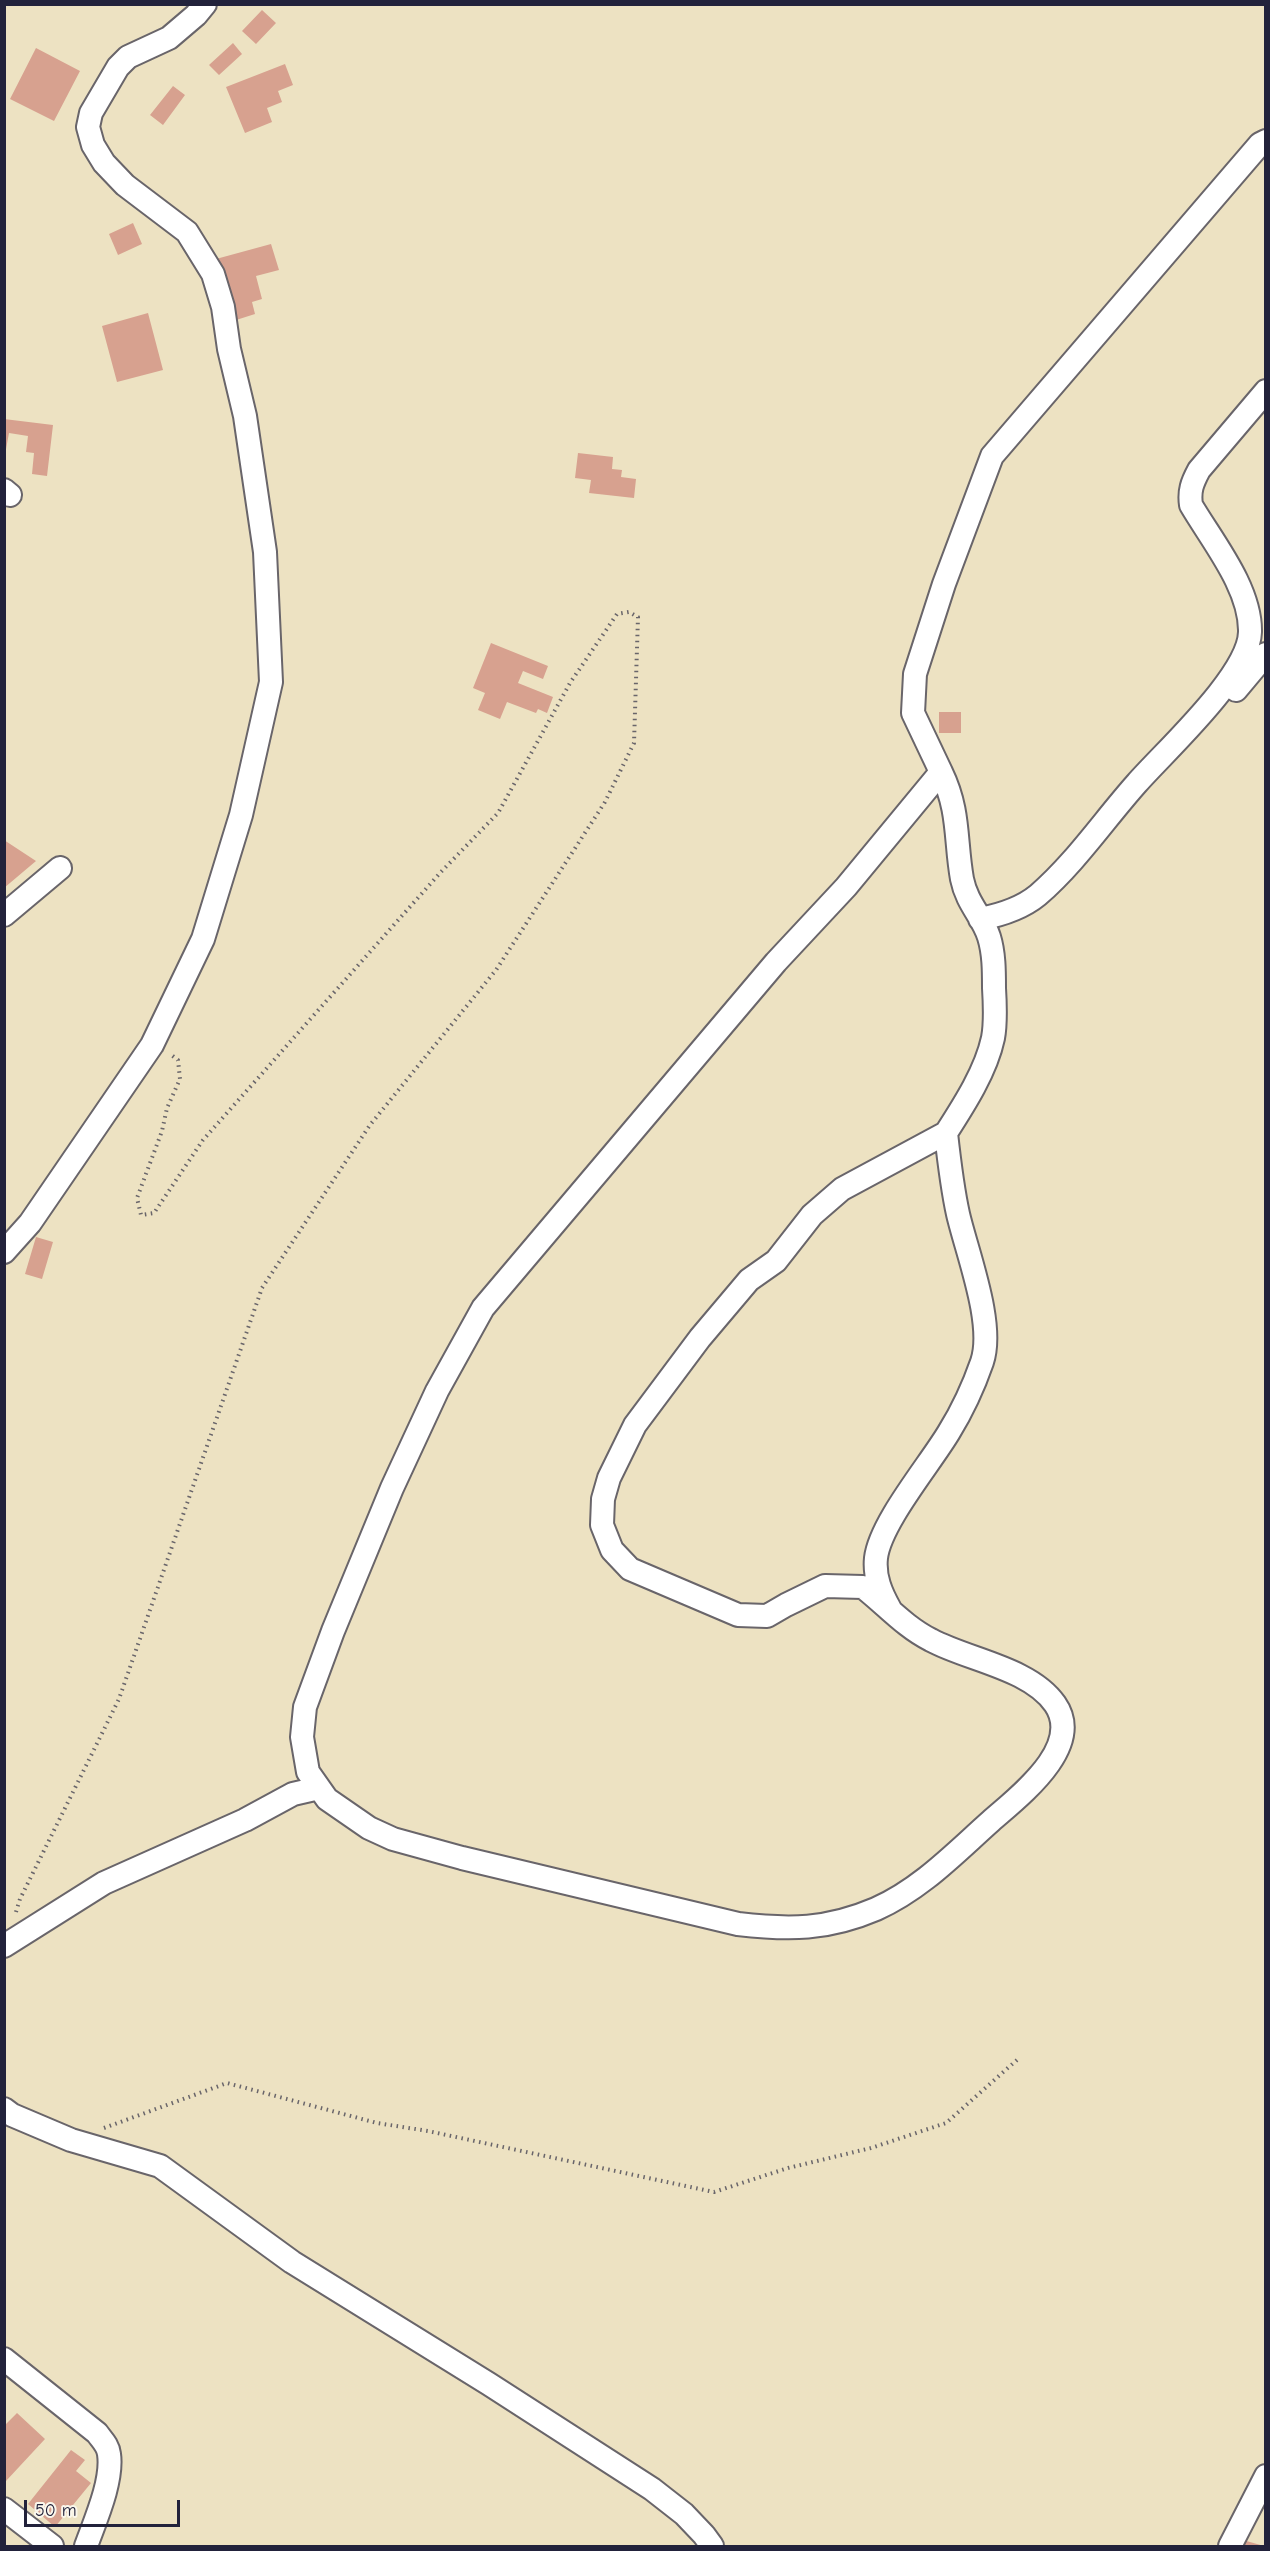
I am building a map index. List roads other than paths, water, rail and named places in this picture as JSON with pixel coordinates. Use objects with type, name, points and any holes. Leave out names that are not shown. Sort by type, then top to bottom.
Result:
[{"type":"street","points":[[4,1252],[30,1223],[152,1045],[203,939],[241,815],[271,682],[270,610],[265,552],[245,416],[229,349],[223,307],[213,274],[187,232],[125,185],[104,163],[89,136],[88,127],[91,113],[118,67],[128,57],[169,38],[196,15],[205,4]]},
{"type":"street","points":[[941,772],[846,887],[776,962],[483,1308],[437,1391],[392,1488],[333,1631],[305,1707],[302,1737],[308,1772],[327,1799],[377,1832],[393,1839],[462,1858],[738,1924],[782,1929],[813,1927],[842,1921],[877,1908],[945,1864],[1030,1787],[1053,1755],[1061,1735],[1062,1717],[1055,1704],[1036,1685],[932,1641],[903,1623],[891,1609],[863,1587],[825,1586],[767,1616],[738,1615],[630,1569],[612,1550],[602,1525],[603,1499],[609,1478],[635,1425],[700,1338],[749,1280],[776,1261],[812,1215],[842,1189],[946,1133],[973,1085],[993,1038],[995,1015],[993,959],[989,935],[969,902],[962,879],[958,827],[950,790],[914,713],[915,674],[944,584],[992,456],[1136,286],[1260,144],[1266,141]]},
{"type":"street","points":[[980,919],[1006,914],[1036,896],[1091,841],[1135,784],[1201,713],[1231,676],[1247,646],[1250,633],[1246,603],[1237,581],[1191,506],[1189,494],[1199,470],[1266,391]]},
{"type":"street","points":[[1135,784],[1170,768],[1266,654]]},
{"type":"street","points":[[4,915],[60,868]]},
{"type":"street","points":[[891,1609],[877,1580],[876,1555],[886,1530],[950,1431],[983,1361],[986,1348],[981,1304],[950,1173],[946,1133]]},
{"type":"street","points":[[6,1944],[104,1883],[245,1820],[293,1794],[319,1788]]},
{"type":"street","points":[[4,2109],[21,2119],[71,2140],[160,2166],[292,2262],[652,2488],[684,2514],[712,2547]]},
{"type":"street","points":[[4,2359],[97,2433],[107,2446],[110,2455],[105,2489],[86,2547]]},
{"type":"street","points":[[1230,2547],[1266,2476]]},
{"type":"street","points":[[4,2509],[52,2547]]}]
